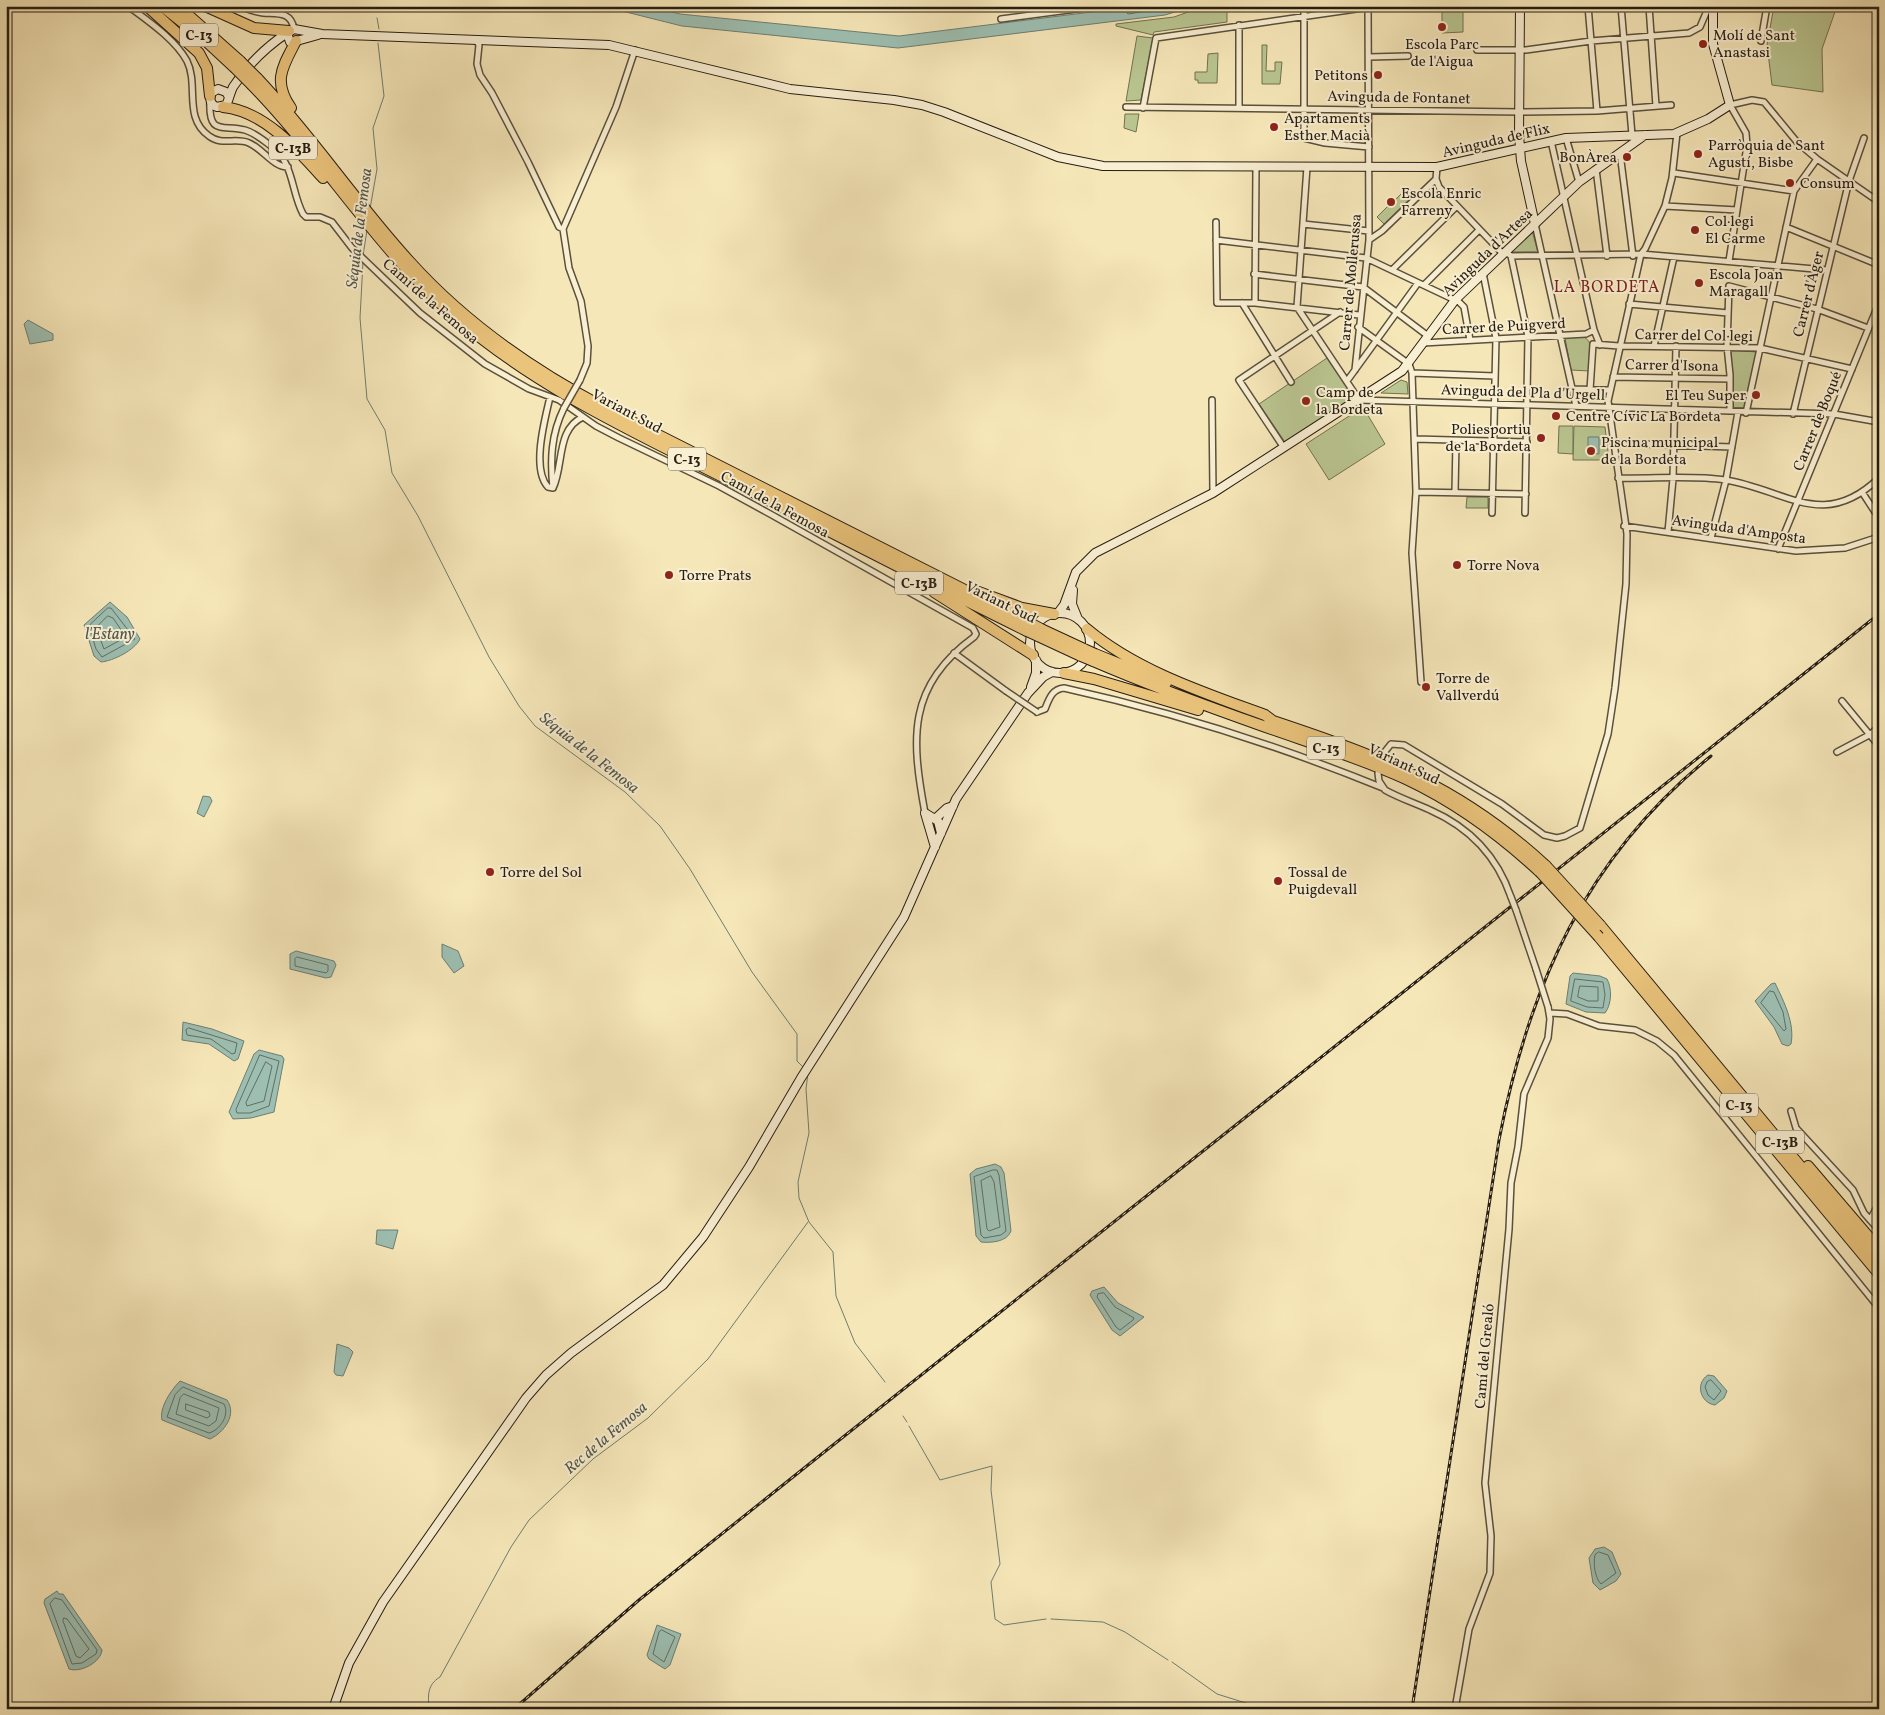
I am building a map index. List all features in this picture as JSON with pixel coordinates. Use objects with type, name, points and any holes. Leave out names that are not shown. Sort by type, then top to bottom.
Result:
[{"type":"highway","points":[[147,6],[199,53],[207,68],[210,98]]},
{"type":"highway","name":"C-13","points":[[162,6],[237,64]]},
{"type":"highway","name":"C-13","points":[[178,6],[293,117],[380,228],[422,276],[491,337],[531,365],[582,396],[840,528]]},
{"type":"highway","points":[[205,6],[254,28],[291,31]]},
{"type":"highway","name":"C-13B","points":[[295,41],[282,68],[282,90],[289,106],[325,158]]},
{"type":"highway","name":"C-13","points":[[255,81],[350,206]]},
{"type":"highway","name":"C-13B","points":[[220,107],[246,111],[276,133],[316,170],[350,206]]},
{"type":"highway","name":"Variant Sud","points":[[350,206],[379,242],[414,279],[478,337],[537,378],[602,415],[801,517],[1094,658],[1197,703],[1354,758],[1406,779],[1451,804],[1543,869]]},
{"type":"highway","name":"C-13B","points":[[801,517],[806,523],[949,601],[1035,657]]},
{"type":"highway","name":"C-13B","points":[[840,528],[846,528],[936,572],[1002,601],[1027,610],[1056,614]]},
{"type":"highway","name":"Variant Sud","points":[[840,528],[1028,627]]},
{"type":"highway","points":[[1087,629],[1101,640],[1160,673],[1208,694],[1266,715],[1273,721]]},
{"type":"highway","name":"Variant Sud","points":[[1094,658],[1273,721]]},
{"type":"highway","points":[[1064,673],[1094,679],[1216,715],[1344,757],[1354,758]]},
{"type":"highway","name":"C-13","points":[[1273,721],[1378,757],[1434,784],[1491,820],[1600,925],[1681,1023],[1696,1035],[1879,1249]]},
{"type":"highway","name":"C-13","points":[[1543,869],[1879,1274]]},
{"type":"highway","name":"C-13B","points":[[1681,1023],[1879,1261]]},
{"type":"highway","points":[[1831,1192],[1879,1245]]},
{"type":"main road","points":[[1520,6],[1520,148],[1535,224]]},
{"type":"main road","points":[[1711,6],[1713,44],[1730,105]]},
{"type":"main road","points":[[240,77],[229,97],[228,103],[220,107],[210,98],[213,91],[230,86],[268,48],[291,31],[322,34]]},
{"type":"main road","points":[[291,31],[287,38],[295,41]]},
{"type":"main road","points":[[291,31],[299,36],[295,41]]},
{"type":"main road","points":[[268,48],[322,34]]},
{"type":"main road","name":"Avinguda de Flix","points":[[322,34],[603,45],[635,50],[790,89],[894,100],[922,105],[1070,161],[1103,166],[1437,167],[1566,138],[1677,133],[1708,120],[1730,105]]},
{"type":"main road","points":[[221,89],[229,97]]},
{"type":"main road","points":[[1720,111],[1726,94]]},
{"type":"main road","name":"Avinguda d'Artesa","points":[[1099,552],[1210,494],[1397,376],[1409,364],[1455,300],[1483,273],[1507,254],[1579,182],[1645,135]]},
{"type":"main road","points":[[1056,614],[1064,605],[1072,580],[1080,568],[1089,557],[1099,552]]},
{"type":"main road","points":[[1072,594],[1081,572],[1099,552]]},
{"type":"main road","points":[[1035,657],[1045,668],[1052,672],[1064,673],[1076,668],[1086,659],[1090,646],[1087,629],[1078,619],[1072,604],[1073,585],[1080,568]]},
{"type":"main road","points":[[1028,693],[1035,676],[1035,657],[1031,643],[1035,628],[1043,619],[1056,614],[1070,615],[1078,619]]},
{"type":"main road","points":[[333,1709],[350,1663],[383,1602],[432,1535],[506,1424],[552,1370],[586,1342],[663,1285],[686,1260],[749,1167],[803,1074],[904,916],[953,806],[1028,693],[1043,677],[1052,672]]},
{"type":"main road","points":[[935,819],[947,808],[953,806]]},
{"type":"main road","points":[[925,813],[935,819],[942,829]]},
{"type":"main road","points":[[925,813],[935,846]]},
{"type":"main road","points":[[930,828],[942,829]]},
{"type":"street","points":[[128,6],[166,37],[186,60],[192,75],[194,116],[205,133],[221,142],[248,143],[278,164],[288,167]]},
{"type":"street","points":[[239,6],[257,12],[284,14],[291,20],[291,31]]},
{"type":"street","points":[[1001,19],[1099,6]]},
{"type":"street","points":[[1304,6],[1304,138],[1325,143],[1369,147]]},
{"type":"street","points":[[1143,108],[1156,38],[1377,6]]},
{"type":"street","points":[[1588,6],[1597,111]]},
{"type":"street","points":[[1621,6],[1632,135]]},
{"type":"street","points":[[1649,6],[1656,106]]},
{"type":"street","points":[[1477,50],[1520,50],[1591,41],[1688,33],[1700,27],[1711,6]]},
{"type":"street","points":[[1761,41],[1767,6]]},
{"type":"street","name":"Carrer de Mollerussa","points":[[1354,370],[1369,240],[1368,7]]},
{"type":"street","points":[[1239,25],[1239,108]]},
{"type":"street","points":[[476,40],[480,75],[492,93],[528,162],[550,212],[559,227],[563,229]]},
{"type":"street","points":[[553,488],[552,446],[564,408],[580,380],[587,363],[588,346],[581,301],[569,268],[563,229],[616,107],[635,50]]},
{"type":"street","points":[[1369,57],[1408,56]]},
{"type":"street","points":[[210,98],[212,117]]},
{"type":"street","points":[[1729,261],[1742,184],[1747,139],[1730,105],[1752,100],[1764,102],[1797,142],[1817,159],[1879,202]]},
{"type":"street","name":"Avinguda de Fontanet","points":[[1126,107],[1520,112],[1597,111],[1671,105]]},
{"type":"street","points":[[212,117],[220,107]]},
{"type":"street","name":"Camí de la Femosa","points":[[212,117],[215,124],[221,128],[243,130],[262,139],[280,154],[288,167],[303,214],[306,217],[320,217],[332,222],[360,255],[420,313],[485,364],[529,389],[559,400],[583,417],[619,438],[719,486],[968,624],[976,634],[942,666],[929,685],[916,730],[925,813]]},
{"type":"street","points":[[1383,754],[1391,744],[1404,745],[1502,804],[1544,835],[1557,838],[1580,828],[1608,734],[1613,706],[1626,584],[1627,534],[1624,526],[1613,443],[1609,407],[1610,390],[1641,254],[1646,249],[1665,206],[1674,173],[1677,133]]},
{"type":"street","points":[[1566,138],[1579,182]]},
{"type":"street","name":"Carrer d'Àger","points":[[1793,414],[1826,270],[1849,181],[1864,138]]},
{"type":"street","points":[[1552,141],[1594,330],[1600,345]]},
{"type":"street","points":[[1620,153],[1633,256]]},
{"type":"street","points":[[1746,413],[1794,192],[1817,159]]},
{"type":"street","points":[[1255,303],[1256,167]]},
{"type":"street","points":[[1307,167],[1298,307],[1359,400]]},
{"type":"street","points":[[1437,167],[1436,179],[1439,187],[1479,230],[1507,254],[1528,336],[1525,513]]},
{"type":"street","points":[[1596,169],[1607,256]]},
{"type":"street","points":[[1674,173],[1794,192]]},
{"type":"street","points":[[1369,240],[1382,231],[1436,179]]},
{"type":"street","points":[[1392,270],[1457,206]]},
{"type":"street","points":[[1665,206],[1738,210]]},
{"type":"street","points":[[1216,222],[1217,302],[1255,303],[1360,314]]},
{"type":"street","points":[[1303,224],[1369,231]]},
{"type":"street","points":[[1535,224],[1576,406]]},
{"type":"street","points":[[1786,227],[1879,265]]},
{"type":"street","points":[[1424,285],[1479,230]]},
{"type":"street","points":[[1216,240],[1366,258],[1455,300],[1464,307],[1470,340]]},
{"type":"street","points":[[1507,254],[1577,256],[1633,256],[1641,254],[1826,270]]},
{"type":"street","points":[[1654,346],[1674,257]]},
{"type":"street","points":[[1483,273],[1496,338],[1492,513]]},
{"type":"street","points":[[1254,274],[1363,287],[1428,336]]},
{"type":"street","points":[[1347,381],[1418,282]]},
{"type":"street","points":[[1868,328],[1772,296],[1729,286],[1727,346],[1730,410],[1746,413],[1834,414],[1879,422]]},
{"type":"street","points":[[1242,303],[1291,382]]},
{"type":"street","name":"Carrer de Boqué","points":[[1778,549],[1879,303]]},
{"type":"street","points":[[1629,304],[1728,313]]},
{"type":"street","points":[[1284,448],[1238,380],[1340,312]]},
{"type":"street","points":[[1358,327],[1409,364],[1412,373],[1416,492],[1412,553],[1421,682]]},
{"type":"street","name":"Carrer de Puigverd","points":[[1423,343],[1586,334],[1594,330]]},
{"type":"street","name":"Carrer de Puigverd","points":[[1586,334],[1593,344]]},
{"type":"street","points":[[1590,390],[1593,344]]},
{"type":"street","name":"Carrer del Col·legi","points":[[1593,344],[1760,348],[1805,360],[1852,369]]},
{"type":"street","points":[[1668,532],[1674,445],[1676,346]]},
{"type":"street","points":[[1412,373],[1494,376]]},
{"type":"street","name":"Carrer d'Isona","points":[[1613,376],[1730,379]]},
{"type":"street","points":[[1573,390],[1610,390]]},
{"type":"street","points":[[1373,391],[1378,400]]},
{"type":"street","points":[[550,397],[541,436],[541,456],[545,484],[553,488]]},
{"type":"street","points":[[1210,494],[1212,400]]},
{"type":"street","name":"Avinguda del Pla d'Urgell","points":[[1359,400],[1730,410]]},
{"type":"street","points":[[1711,538],[1726,480],[1738,412]]},
{"type":"street","points":[[553,488],[557,479],[559,459],[566,434],[574,421],[583,417]]},
{"type":"street","points":[[1415,440],[1527,442]]},
{"type":"street","points":[[1455,492],[1456,441]]},
{"type":"street","points":[[1613,443],[1732,447]]},
{"type":"street","points":[[1618,478],[1726,480],[1807,504],[1831,504],[1862,492],[1879,478]]},
{"type":"street","points":[[1416,492],[1526,494]]},
{"type":"street","points":[[1862,492],[1875,512]]},
{"type":"street","name":"Avinguda d'Amposta","points":[[1624,526],[1778,549],[1811,551],[1838,550],[1879,537]]},
{"type":"street","name":"Camí del Grealó","points":[[954,653],[1037,712],[1045,709],[1052,694],[1058,688],[1064,688],[1165,713],[1328,766],[1433,811],[1472,835],[1494,860],[1516,910],[1550,1013],[1549,1032],[1545,1048],[1524,1094],[1518,1147],[1511,1184],[1509,1228],[1485,1483],[1490,1536],[1490,1574],[1469,1629],[1458,1679],[1455,1709]]},
{"type":"street","points":[[1842,701],[1879,746]]},
{"type":"street","points":[[1837,752],[1871,734],[1879,726]]},
{"type":"street","points":[[1378,773],[1379,781],[1383,788]]},
{"type":"street","points":[[1550,1013],[1566,1014],[1599,1026],[1634,1030],[1657,1041],[1674,1055],[1879,1308]]},
{"type":"street","points":[[1791,1111],[1792,1121],[1796,1128],[1853,1190],[1862,1211],[1879,1230]]},
{"type":"street","points":[[1870,1220],[1877,1210],[1879,1203]]},
{"type":"green space","points":[[1205,6],[1227,6],[1227,22],[1154,32],[1153,35],[1116,26],[1116,24],[1174,17]]},
{"type":"green space","points":[[1442,6],[1463,6],[1463,32],[1442,33]]},
{"type":"green space","points":[[1774,6],[1837,6],[1822,49],[1823,92],[1772,85],[1767,45]]},
{"type":"green space","points":[[1137,36],[1153,38],[1141,100],[1126,101]]},
{"type":"green space","points":[[1262,45],[1267,45],[1266,71],[1275,71],[1275,62],[1282,62],[1280,84],[1262,84]]},
{"type":"green space","points":[[1218,53],[1217,83],[1198,83],[1198,80],[1195,80],[1195,72],[1207,72],[1208,54]]},
{"type":"green space","points":[[1125,114],[1139,114],[1136,132],[1124,128]]},
{"type":"green space","points":[[1408,187],[1415,194],[1384,224],[1377,217],[1391,203],[1394,205],[1392,203]]},
{"type":"green space","points":[[1532,231],[1538,252],[1511,252],[1511,251]]},
{"type":"green space","points":[[1581,336],[1589,341],[1591,356],[1589,371],[1571,370],[1565,338]]},
{"type":"green space","points":[[1731,350],[1756,352],[1744,408],[1732,408]]},
{"type":"green space","name":"Camp de la Bordeta","points":[[1327,358],[1350,392],[1348,402],[1285,442],[1259,404]]},
{"type":"green space","points":[[1401,380],[1407,382],[1408,394],[1381,393]]},
{"type":"green space","points":[[1363,407],[1385,444],[1329,480],[1306,444]]},
{"type":"green space","points":[[1559,426],[1573,426],[1573,454],[1558,453]]},
{"type":"green space","name":"Piscina municipal de la Bordeta","points":[[1574,426],[1605,427],[1609,460],[1573,460]]},
{"type":"green space","points":[[1467,497],[1488,497],[1488,508],[1466,508]]},
{"type":"water","points":[[602,6],[650,6],[680,14],[899,36],[1140,6],[1195,6],[1165,15],[898,48],[682,26]]},
{"type":"water","points":[[28,320],[53,334],[53,340],[30,344],[24,324]]},
{"type":"water","points":[[1588,437],[1599,437],[1599,454],[1588,453]]},
{"type":"water","name":"l'Estany","points":[[110,602],[127,617],[140,639],[123,654],[111,660],[101,662],[94,656],[84,625]]},
{"type":"water","points":[[203,796],[210,797],[212,801],[204,817],[197,813]]},
{"type":"water","points":[[442,944],[458,951],[464,966],[454,973],[442,957]]},
{"type":"water","points":[[296,951],[334,961],[336,965],[331,977],[326,978],[290,969],[290,954]]},
{"type":"water","points":[[1573,973],[1600,976],[1607,979],[1610,987],[1610,996],[1609,1005],[1605,1013],[1586,1012],[1566,1004],[1570,976]]},
{"type":"water","points":[[1775,983],[1790,1020],[1792,1036],[1791,1044],[1788,1046],[1782,1044],[1774,1027],[1755,1001],[1771,984]]},
{"type":"water","points":[[183,1022],[212,1029],[244,1041],[238,1059],[234,1061],[209,1044],[182,1040]]},
{"type":"water","points":[[259,1050],[282,1056],[284,1059],[274,1112],[251,1118],[233,1119],[229,1112],[254,1054]]},
{"type":"water","points":[[995,1164],[1001,1167],[1004,1173],[1011,1231],[1002,1240],[981,1242],[976,1236],[970,1174],[976,1169]]},
{"type":"water","points":[[377,1230],[398,1230],[393,1249],[376,1244]]},
{"type":"water","points":[[1104,1287],[1118,1303],[1144,1317],[1120,1336],[1112,1330],[1090,1295],[1092,1291]]},
{"type":"water","points":[[337,1344],[349,1348],[353,1352],[343,1376],[336,1375],[334,1372]]},
{"type":"water","points":[[1708,1375],[1714,1376],[1727,1391],[1724,1398],[1715,1405],[1706,1401],[1701,1392],[1702,1383]]},
{"type":"water","points":[[180,1381],[227,1400],[230,1405],[231,1411],[228,1422],[220,1432],[210,1439],[162,1420],[164,1405]]},
{"type":"water","points":[[1604,1547],[1612,1552],[1621,1574],[1616,1581],[1600,1590],[1593,1583],[1589,1558],[1595,1549]]},
{"type":"water","points":[[57,1591],[59,1594],[63,1594],[102,1650],[98,1659],[90,1666],[74,1670],[69,1669],[44,1603],[45,1599]]},
{"type":"water","points":[[657,1625],[681,1634],[670,1665],[665,1669],[649,1659],[647,1655]]},
{"type":"waterway","points":[[375,8],[384,6]]},
{"type":"waterway","name":"Séquia de la Femosa","points":[[377,18],[379,29]]},
{"type":"waterway","name":"Séquia de la Femosa","points":[[370,209],[377,169],[373,128],[384,96],[378,43]]},
{"type":"waterway","name":"Séquia de la Femosa","points":[[363,256],[367,230]]},
{"type":"waterway","name":"Séquia de la Femosa","points":[[363,262],[360,318],[367,399],[385,430],[392,473],[418,516],[489,657],[519,706],[535,726],[625,792],[660,826],[690,869],[752,972],[797,1034],[797,1061],[804,1068]]},
{"type":"waterway","name":"Séquia de la Femosa","points":[[808,1073],[806,1089],[809,1133],[798,1182],[799,1198],[809,1222],[833,1252],[836,1296],[855,1343],[885,1382]]},
{"type":"waterway","name":"Rec de la Femosa","points":[[429,1709],[429,1695],[433,1683],[440,1677],[511,1547],[529,1520],[593,1459],[648,1418],[708,1359],[808,1222]]},
{"type":"waterway","name":"Séquia de la Femosa","points":[[903,1416],[907,1422]]},
{"type":"waterway","name":"Séquia de la Femosa","points":[[909,1426],[940,1480],[992,1466],[991,1490],[1000,1564],[991,1582],[995,1619],[1004,1625],[1046,1619]]},
{"type":"waterway","name":"Séquia de la Femosa","points":[[1051,1619],[1103,1622],[1125,1632],[1168,1660]]},
{"type":"waterway","name":"Séquia de la Femosa","points":[[1172,1662],[1217,1694],[1265,1709]]},
{"type":"railway","points":[[6,17],[10,6]]},
{"type":"railway","points":[[514,1709],[639,1600],[1879,614]]},
{"type":"railway","points":[[1412,1709],[1499,1140],[1527,1029],[1546,977],[1569,928],[1597,881],[1629,837],[1667,795],[1711,756]]},
{"type":"place","name":"Escola Parc de l'Aigua","points":[[1442,27]]},
{"type":"place","name":"Molí de Sant Anastasi","points":[[1703,44]]},
{"type":"place","name":"Petitons","points":[[1378,75]]},
{"type":"place","name":"Apartaments Esther Macià","points":[[1274,127]]},
{"type":"place","name":"Parròquia de Sant Agustí, Bisbe","points":[[1698,154]]},
{"type":"place","name":"BonÀrea","points":[[1627,157]]},
{"type":"place","name":"Consum","points":[[1790,183]]},
{"type":"place","name":"Escola Enric Farreny","points":[[1391,202]]},
{"type":"place","name":"Col·legi El Carme","points":[[1695,230]]},
{"type":"place","name":"Escola Joan Maragall","points":[[1699,283]]},
{"type":"place","name":"El Teu Super","points":[[1756,395]]},
{"type":"place","name":"Camp de la Bordeta","points":[[1306,401]]},
{"type":"place","name":"Centre Cívic La Bordeta","points":[[1556,416]]},
{"type":"place","name":"Poliesportiu de la Bordeta","points":[[1541,438]]},
{"type":"place","name":"Piscina municipal de la Bordeta","points":[[1591,451]]},
{"type":"place","name":"Torre Nova","points":[[1457,565]]},
{"type":"place","name":"Torre Prats","points":[[669,575]]},
{"type":"place","name":"Torre de Vallverdú","points":[[1426,687]]},
{"type":"place","name":"Torre del Sol","points":[[490,872]]},
{"type":"place","name":"Tossal de Puigdevall","points":[[1278,881]]},
{"type":"district","name":"LA BORDETA","points":[[1607,286]]}]
